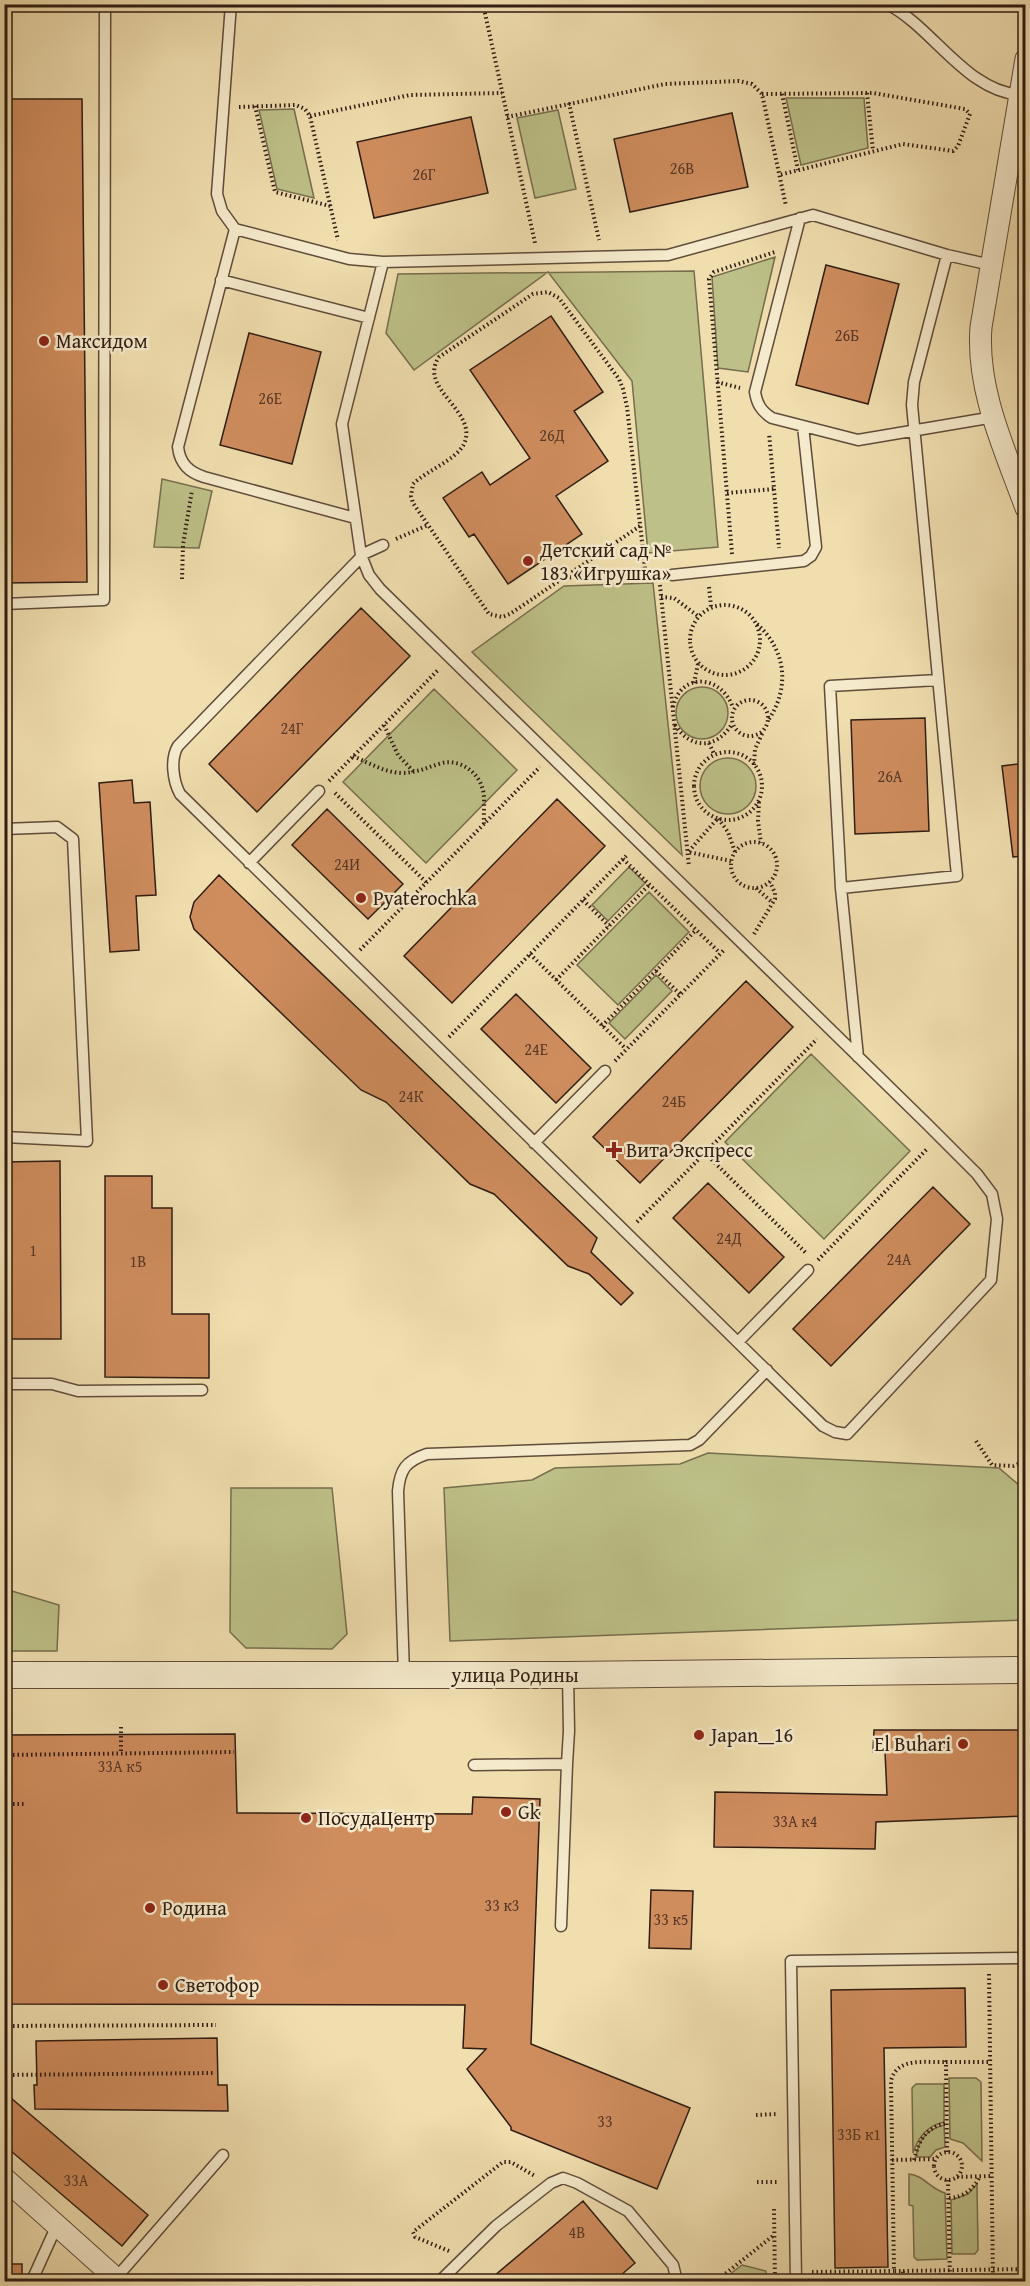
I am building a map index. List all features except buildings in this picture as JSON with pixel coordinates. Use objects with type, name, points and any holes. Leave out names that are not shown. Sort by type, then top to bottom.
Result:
[{"type":"street","points":[[1026,59],[1022,95],[991,265],[979,349],[981,370],[994,417],[1026,508]]},
{"type":"street","name":"улица Родины","points":[[4,1675],[568,1675],[1026,1671]]},
{"type":"street","points":[[4,2178],[118,2280]]},
{"type":"lane","points":[[4,604],[104,600],[105,4]]},
{"type":"lane","points":[[231,4],[217,194],[222,211],[235,229],[342,257],[383,262],[538,259],[678,254],[795,219],[819,216],[946,255],[991,265]]},
{"type":"lane","points":[[887,4],[979,80],[1004,92],[1022,95]]},
{"type":"lane","points":[[795,219],[793,247],[755,392],[758,404],[768,416],[858,440],[994,417]]},
{"type":"lane","points":[[235,229],[178,447],[181,461],[196,474],[355,518]]},
{"type":"lane","points":[[841,888],[957,876],[912,405],[914,382],[946,255]]},
{"type":"lane","points":[[383,262],[342,424],[361,556],[374,582],[939,1137],[986,1184],[992,1194],[997,1219],[991,1280],[847,1434],[835,1432],[823,1426],[183,798],[176,784],[173,761],[175,750],[182,741],[361,556],[383,545]]},
{"type":"lane","points":[[221,280],[369,318]]},
{"type":"lane","points":[[672,575],[804,561],[811,556],[816,547],[803,426]]},
{"type":"lane","points":[[858,1057],[841,888],[830,686],[938,680]]},
{"type":"lane","points":[[249,863],[323,787]]},
{"type":"lane","points":[[4,829],[57,827],[73,839],[87,1141],[4,1137]]},
{"type":"lane","points":[[534,1143],[605,1071]]},
{"type":"lane","points":[[738,1342],[812,1266]]},
{"type":"lane","points":[[404,1675],[398,1491],[400,1476],[407,1464],[415,1458],[428,1454],[690,1445],[699,1440],[767,1370]]},
{"type":"lane","points":[[4,1384],[52,1384],[78,1391],[202,1390]]},
{"type":"lane","points":[[561,1926],[569,1731],[568,1675]]},
{"type":"lane","points":[[474,1765],[567,1764]]},
{"type":"lane","points":[[796,2277],[791,1961],[1026,1958]]},
{"type":"lane","points":[[118,2280],[223,2155]]},
{"type":"lane","points":[[443,2280],[484,2236],[556,2180],[569,2179],[628,2211],[673,2265],[674,2282]]},
{"type":"lane","points":[[34,2276],[57,2225]]},
{"type":"path","points":[[483,4],[538,259]]},
{"type":"path","points":[[507,117],[675,83],[739,81],[752,84],[762,94],[779,175],[795,219]]},
{"type":"path","points":[[310,116],[410,95],[502,93]]},
{"type":"path","points":[[867,93],[873,151]]},
{"type":"path","points":[[762,94],[884,94],[965,110],[970,114],[958,146],[953,151],[906,144],[779,175]]},
{"type":"path","points":[[782,94],[798,170]]},
{"type":"path","points":[[569,103],[603,257]]},
{"type":"path","points":[[224,108],[296,105],[310,116],[342,257]]},
{"type":"path","points":[[255,106],[275,192],[330,206]]},
{"type":"path","points":[[734,568],[709,276],[714,272],[793,247]]},
{"type":"path","points":[[640,526],[510,614],[502,617],[495,616],[485,609],[413,503],[411,489],[419,479],[458,452],[466,437],[464,422],[436,381],[434,370],[437,360],[533,294],[544,291],[559,298],[619,379],[623,389],[627,407],[645,569]]},
{"type":"path","points":[[717,382],[755,392]]},
{"type":"path","points":[[768,416],[781,564]]},
{"type":"path","points":[[182,579],[186,524],[196,474]]},
{"type":"path","points":[[727,493],[774,489]]},
{"type":"path","points":[[383,545],[428,525]]},
{"type":"path","points":[[564,578],[645,569],[654,576],[672,575]]},
{"type":"path","points":[[663,584],[659,587],[692,894]]},
{"type":"path","points":[[661,597],[674,598],[698,616]]},
{"type":"path","points":[[754,765],[757,743],[780,698],[783,674],[777,650],[768,634],[755,621],[746,612],[735,606],[723,604],[711,607],[698,616],[693,625],[690,645],[698,664],[708,671],[730,675],[741,671],[750,664],[760,644],[755,621]]},
{"type":"path","points":[[427,883],[323,787],[450,658]]},
{"type":"path","points":[[694,683],[698,664]]},
{"type":"path","points":[[672,710],[679,693],[694,683],[705,681],[724,690],[734,708]]},
{"type":"path","points":[[765,729],[757,735],[746,736],[737,732],[732,724],[731,716],[734,708],[741,701],[751,699],[760,702],[767,710],[768,720]]},
{"type":"path","points":[[674,722],[680,733],[688,740],[698,743],[709,743],[718,739],[732,724]]},
{"type":"path","points":[[384,725],[398,755],[415,772]]},
{"type":"path","points":[[709,743],[714,754]]},
{"type":"path","points":[[760,798],[747,814],[738,819],[718,818],[708,814],[701,807],[694,788],[694,777],[705,760],[714,754],[736,753],[746,757],[760,775],[762,787],[758,821],[761,843]]},
{"type":"path","points":[[353,756],[389,771],[415,772],[450,762],[464,766],[472,772],[483,789],[484,825]]},
{"type":"path","points":[[349,962],[551,756]]},
{"type":"path","points":[[687,852],[718,818]]},
{"type":"path","points":[[718,818],[728,832],[735,852]]},
{"type":"path","points":[[756,888],[770,882],[776,874],[777,865],[775,856],[769,848],[761,843],[752,842],[743,845],[735,852],[732,869],[740,883],[756,888],[773,903]]},
{"type":"path","points":[[438,1048],[639,843]]},
{"type":"path","points":[[687,852],[732,861]]},
{"type":"path","points":[[623,859],[720,953]]},
{"type":"path","points":[[746,947],[773,903],[775,893],[770,882]]},
{"type":"path","points":[[556,980],[650,884]]},
{"type":"path","points":[[583,900],[609,926]]},
{"type":"path","points":[[602,1026],[696,930]]},
{"type":"path","points":[[605,1071],[736,937]]},
{"type":"path","points":[[530,954],[627,1049]]},
{"type":"path","points":[[656,971],[680,994]]},
{"type":"path","points":[[626,1233],[828,1028]]},
{"type":"path","points":[[705,1153],[812,1266],[939,1137]]},
{"type":"path","points":[[976,1441],[992,1465],[1013,1466],[1026,1461]]},
{"type":"path","points":[[121,1727],[122,1754]]},
{"type":"path","points":[[4,1755],[234,1752]]},
{"type":"path","points":[[4,1804],[24,1804]]},
{"type":"path","points":[[988,1959],[993,2282]]},
{"type":"path","points":[[4,2026],[216,2025]]},
{"type":"path","points":[[946,2062],[948,2152]]},
{"type":"path","points":[[894,2271],[891,2081],[894,2072],[899,2066],[907,2063],[990,2062]]},
{"type":"path","points":[[4,2075],[214,2073]]},
{"type":"path","points":[[914,2160],[917,2145],[925,2133],[938,2125],[947,2123]]},
{"type":"path","points":[[957,2177],[962,2163],[957,2154],[943,2152],[934,2164],[936,2173],[944,2179],[992,2176]]},
{"type":"path","points":[[892,2160],[936,2159]]},
{"type":"path","points":[[435,2245],[415,2237],[413,2232],[503,2162],[511,2162],[549,2185]]},
{"type":"path","points":[[949,2198],[968,2192],[980,2176]]},
{"type":"path","points":[[948,2180],[950,2282]]},
{"type":"path","points":[[774,2209],[775,2282]]},
{"type":"path","points":[[715,2282],[774,2235]]},
{"type":"path","points":[[796,2277],[894,2271],[1026,2269]]},
{"type":"path","points":[[903,2271],[904,2282]]},
{"type":"green space","points":[[786,98],[864,98],[868,148],[801,165]]},
{"type":"green space","points":[[294,109],[314,198],[277,189],[259,110]]},
{"type":"green space","points":[[558,110],[576,189],[535,198],[517,118]]},
{"type":"green space","points":[[775,257],[748,372],[718,368],[712,277]]},
{"type":"green space","points":[[694,271],[718,547],[648,553],[632,381],[548,272]]},
{"type":"green space","points":[[547,272],[414,370],[386,333],[398,274]]},
{"type":"green space","points":[[162,479],[212,491],[199,548],[154,547]]},
{"type":"green space","points":[[653,583],[682,855],[472,652],[564,586]]},
{"type":"green space","points":[[702,687],[712,689],[720,695],[726,703],[728,713],[726,723],[720,731],[712,737],[702,739],[692,737],[684,731],[678,723],[676,713],[678,703],[684,695],[692,689]]},
{"type":"green space","points":[[434,689],[517,770],[426,863],[343,782]]},
{"type":"green space","points":[[722,758],[734,758],[744,762],[752,770],[756,786],[752,802],[744,810],[734,814],[722,814],[712,810],[704,802],[700,792],[700,780],[704,770],[712,762]]},
{"type":"green space","points":[[629,867],[645,883],[608,921],[592,905]]},
{"type":"green space","points":[[649,892],[689,932],[618,1005],[577,965]]},
{"type":"green space","points":[[656,975],[672,991],[625,1039],[609,1023]]},
{"type":"green space","points":[[811,1054],[910,1151],[824,1239],[725,1142]]},
{"type":"green space","points":[[708,1453],[999,1468],[1019,1485],[1025,1486],[1025,1620],[450,1641],[444,1488],[532,1480],[555,1468],[680,1464]]},
{"type":"green space","points":[[231,1488],[332,1488],[347,1634],[332,1649],[246,1648],[230,1632]]},
{"type":"green space","points":[[5,1589],[59,1605],[57,1651],[5,1651]]},
{"type":"green space","points":[[949,2078],[976,2078],[981,2082],[982,2161],[963,2143],[950,2139]]},
{"type":"green space","points":[[916,2084],[944,2084],[944,2122],[924,2133],[913,2153],[912,2088]]},
{"type":"green space","points":[[944,2125],[945,2147],[936,2150],[930,2157],[916,2157],[919,2145],[925,2136],[933,2129]]},
{"type":"green space","points":[[909,2174],[919,2177],[945,2193],[947,2259],[917,2260],[914,2257],[913,2206],[909,2205]]},
{"type":"green space","points":[[977,2184],[978,2250],[975,2254],[952,2254],[951,2200],[968,2194]]},
{"type":"green space","points":[[742,2265],[766,2271],[767,2281],[721,2281]]},
{"type":"place","name":"Максидом","points":[[44,341]]},
{"type":"place","name":"Детский сад № 183 «Игрушка»","points":[[528,561]]},
{"type":"place","name":"Pyaterochka","points":[[361,898]]},
{"type":"place","name":"Вита Экспресс","points":[[614,1150]]},
{"type":"place","name":"Japan__16","points":[[699,1735]]},
{"type":"place","name":"El Buhari","points":[[963,1744]]},
{"type":"place","name":"Gk","points":[[506,1812]]},
{"type":"place","name":"ПосудаЦентр","points":[[306,1818]]},
{"type":"place","name":"Родина","points":[[150,1908]]},
{"type":"place","name":"Светофор","points":[[163,1985]]}]
